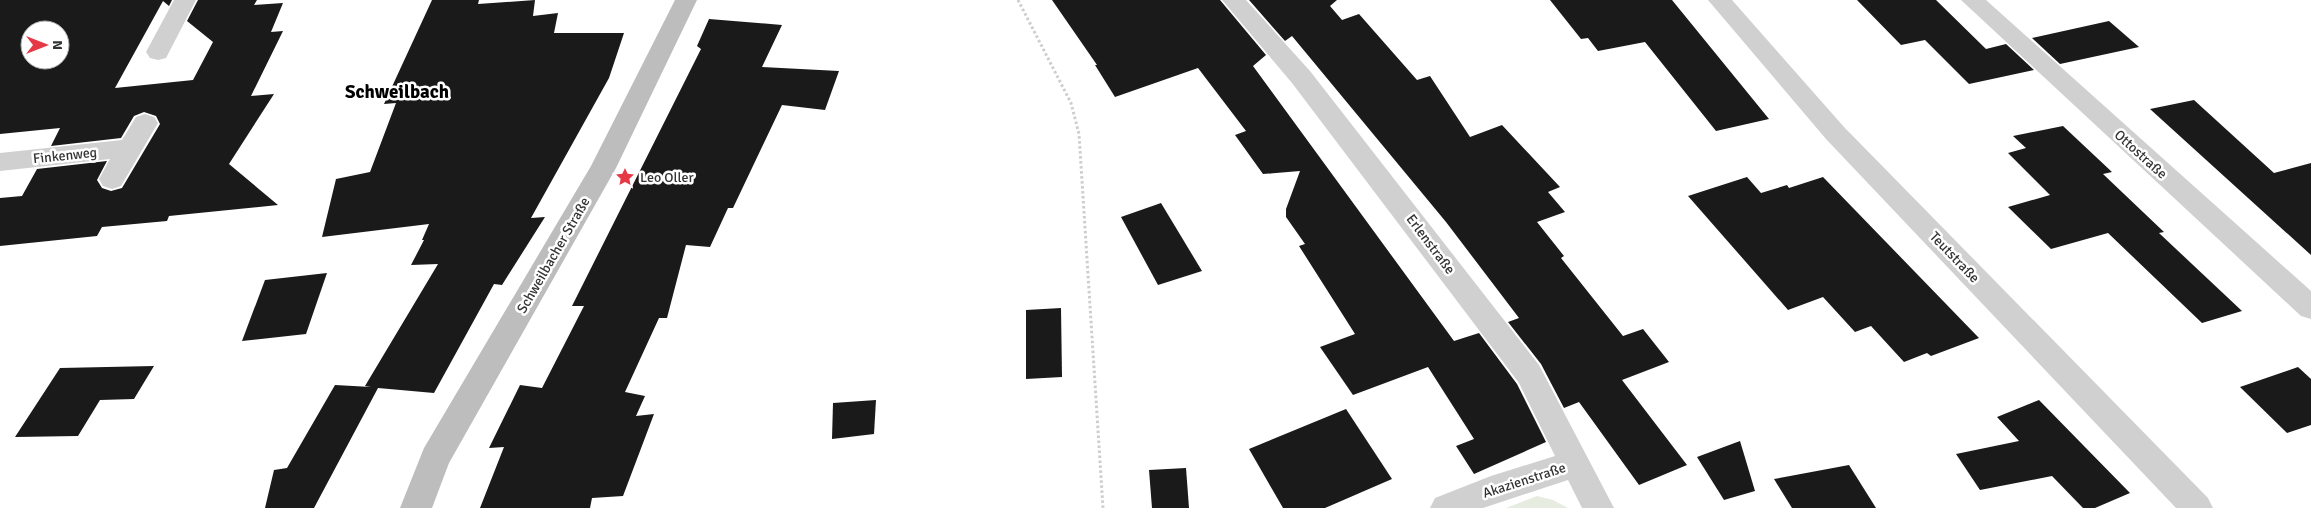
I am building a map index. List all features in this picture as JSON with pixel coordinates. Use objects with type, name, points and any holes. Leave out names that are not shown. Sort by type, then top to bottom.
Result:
[{"type":"main road","name":"Schweilbacher Straße","points":[[416,508],[436,458],[603,168],[686,0]]},
{"type":"street","points":[[158,52],[185,0]]},
{"type":"street","name":"Erlenstraße","points":[[1233,0],[1301,77],[1529,374],[1598,508]]},
{"type":"street","name":"Teutstraße","points":[[1719,0],[1835,133],[2197,508]]},
{"type":"street","name":"Ottostraße","points":[[1972,0],[2311,308]]},
{"type":"street","points":[[112,179],[145,123]]},
{"type":"street","name":"Finkenweg","points":[[0,162],[130,148]]},
{"type":"street","name":"Akazienstraße","points":[[1446,508],[1491,490],[1575,464]]},
{"type":"path","points":[[1018,0],[1070,103],[1079,134],[1102,508]]},
{"type":"shaded area","points":[[1537,496],[1553,500],[1568,508],[1506,508]]},
{"type":"building","points":[[0,0],[172,0],[169,6],[163,1],[115,88],[193,80],[213,42],[187,21],[198,0],[257,0],[254,5],[283,3],[271,32],[283,31],[251,96],[274,94],[229,164],[278,205],[169,216],[167,221],[102,227],[97,236],[0,246],[0,198],[22,196],[37,169],[107,161],[97,180],[102,188],[111,191],[122,188],[160,124],[156,116],[144,112],[134,116],[121,138],[51,146],[60,128],[0,134]]},
{"type":"building","points":[[432,0],[479,0],[478,4],[535,0],[533,16],[558,13],[554,33],[624,33],[609,78],[531,218],[545,217],[502,285],[494,284],[434,393],[378,388],[314,508],[265,508],[274,470],[287,468],[335,385],[371,387],[365,386],[438,264],[411,265],[424,240],[422,240],[429,224],[322,237],[336,179],[370,172],[396,103],[384,104]]},
{"type":"building","points":[[1052,0],[1220,0],[1266,55],[1253,66],[1454,341],[1479,333],[1517,384],[1546,442],[1474,474],[1456,446],[1474,439],[1428,367],[1353,395],[1320,347],[1355,334],[1299,246],[1305,244],[1286,217],[1286,209],[1300,171],[1263,174],[1235,135],[1246,131],[1198,68],[1115,97],[1095,65],[1097,65]]},
{"type":"building","points":[[1249,0],[1337,0],[1330,6],[1342,20],[1359,14],[1417,80],[1430,76],[1470,137],[1502,125],[1560,187],[1548,192],[1565,212],[1537,222],[1564,256],[1561,258],[1623,336],[1643,329],[1669,362],[1622,380],[1687,465],[1639,485],[1579,402],[1564,408],[1541,364],[1508,322],[1519,318],[1446,222],[1292,36],[1285,41]]},
{"type":"building","points":[[1550,0],[1672,0],[1769,119],[1716,131],[1645,42],[1598,51],[1588,38],[1581,39]]},
{"type":"building","points":[[1857,0],[1936,0],[1986,49],[2006,44],[2034,70],[1969,84],[1925,40],[1901,45]]},
{"type":"building","points":[[709,19],[782,25],[762,67],[839,71],[825,110],[782,105],[733,208],[728,208],[710,247],[686,245],[667,318],[659,318],[625,392],[645,396],[636,416],[654,414],[623,496],[592,498],[590,508],[480,508],[504,447],[489,448],[520,385],[542,388],[584,306],[572,306],[701,49],[697,46]]},
{"type":"building","points":[[2109,21],[2139,47],[2060,64],[2032,38]]},
{"type":"building","points":[[2194,100],[2274,173],[2311,163],[2311,255],[2150,109]]},
{"type":"building","points":[[2063,126],[2112,172],[2103,174],[2164,232],[2159,233],[2242,311],[2202,323],[2108,233],[2051,249],[2008,207],[2050,195],[2008,153],[2026,148],[2013,136]]},
{"type":"building","points":[[1747,177],[1761,193],[1787,185],[1789,188],[1823,177],[1979,338],[1931,356],[1927,353],[1904,362],[1871,326],[1855,332],[1823,297],[1788,310],[1688,196]]},
{"type":"building","points":[[1161,203],[1202,271],[1158,285],[1121,217]]},
{"type":"building","points":[[327,273],[306,334],[242,341],[265,280]]},
{"type":"building","points":[[1061,308],[1062,377],[1026,379],[1026,310]]},
{"type":"building","points":[[154,366],[134,399],[100,400],[78,436],[15,437],[60,368]]},
{"type":"building","points":[[2298,367],[2311,379],[2311,425],[2287,433],[2240,387]]},
{"type":"building","points":[[876,400],[874,434],[832,439],[833,403]]},
{"type":"building","points":[[2039,400],[2130,493],[2095,508],[2083,508],[2052,476],[1980,490],[1956,454],[2019,441],[1997,417]]},
{"type":"building","points":[[1346,409],[1392,479],[1325,508],[1283,508],[1249,449]]},
{"type":"building","points":[[1740,441],[1755,491],[1724,500],[1697,457]]},
{"type":"building","points":[[1849,465],[1876,508],[1792,508],[1774,479]]},
{"type":"building","points":[[1186,468],[1189,508],[1152,508],[1149,470]]},
{"type":"place","name":"Leo Oller","points":[[625,177]]},
{"type":"district","name":"Schweilbach","points":[[397,91]]}]
